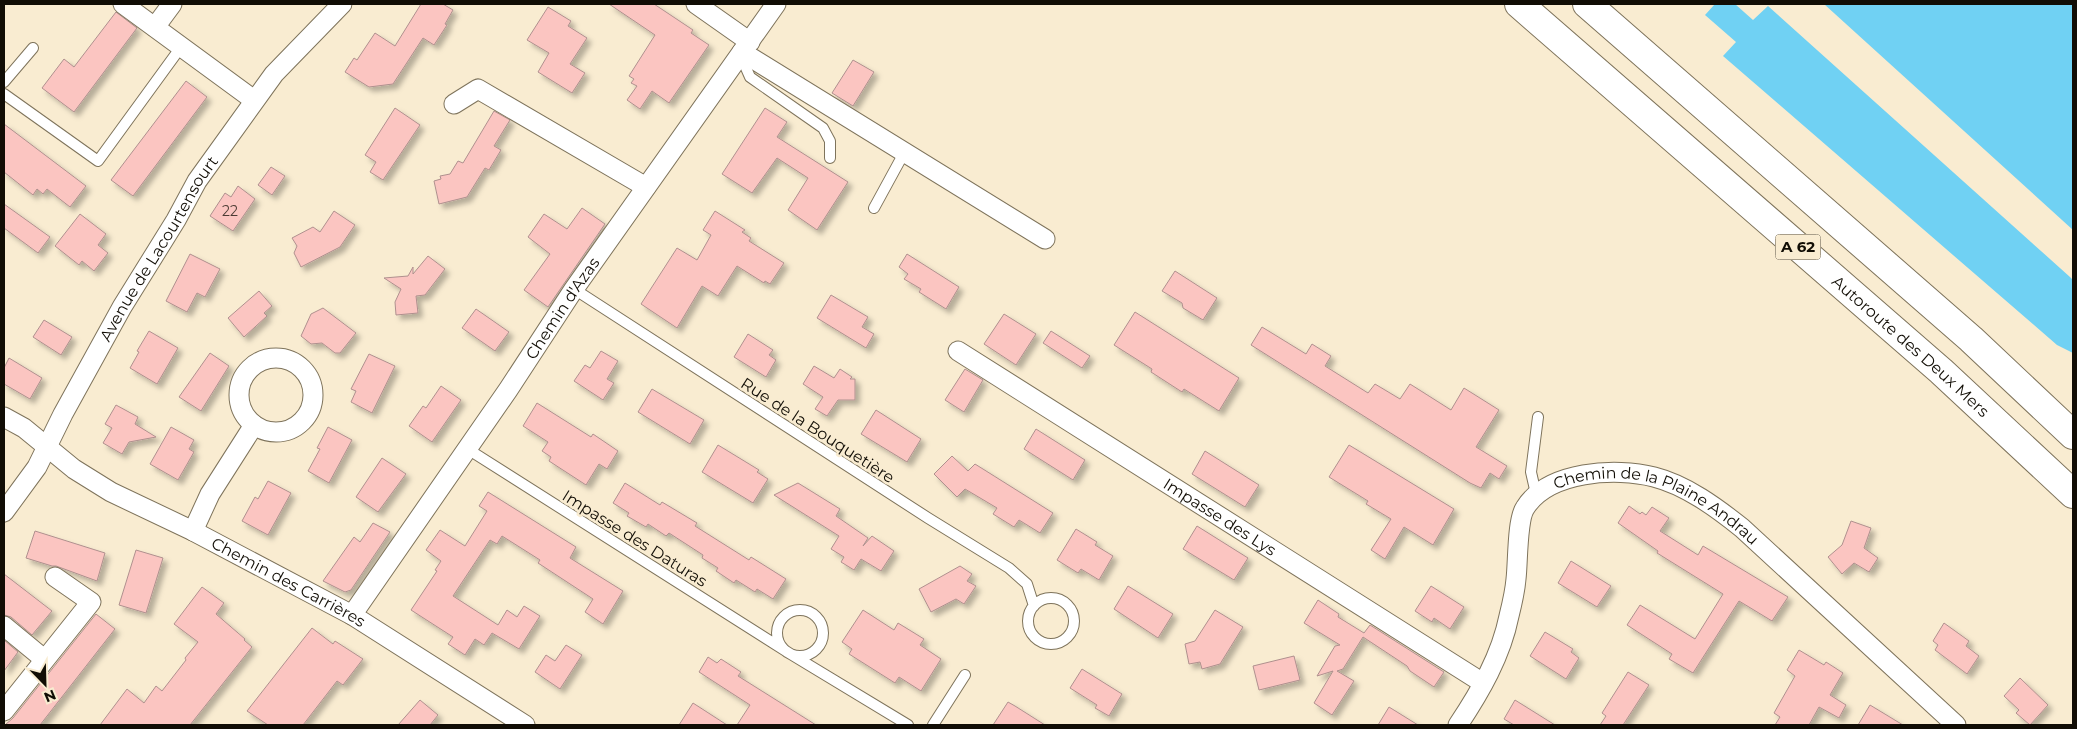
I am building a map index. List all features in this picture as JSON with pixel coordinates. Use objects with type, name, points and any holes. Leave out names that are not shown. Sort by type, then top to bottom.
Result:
[{"type":"highway","name":"Autoroute des Deux Mers","points":[[1519,4],[1941,370],[2073,494]]},
{"type":"highway","name":"A 62","points":[[1587,4],[1971,339],[2073,434]]},
{"type":"street","points":[[123,4],[254,100]]},
{"type":"street","points":[[156,27],[172,4]]},
{"type":"street","name":"Avenue de Lacourtensourt","points":[[4,512],[25,485],[48,448],[63,414],[122,307],[176,220],[197,181],[274,74],[342,4]]},
{"type":"street","points":[[696,4],[746,50],[904,153],[1045,239]]},
{"type":"street","name":"Chemin d'Azas","points":[[352,614],[508,390],[574,289],[746,50],[776,4]]},
{"type":"street","points":[[454,104],[478,89],[646,187]]},
{"type":"street","name":"Impasse des Lys","points":[[958,351],[1483,683]]},
{"type":"street","name":"Chemin des Carrières","points":[[4,417],[24,428],[74,469],[111,492],[193,531],[352,614],[526,725]]},
{"type":"street","points":[[193,531],[210,494],[254,425]]},
{"type":"street","name":"Chemin de la Plaine Andrau","points":[[1461,724],[1498,653],[1509,618],[1516,579],[1524,509],[1536,494],[1556,483],[1577,475],[1615,472],[1654,477],[1694,494],[1713,505],[1742,528],[1956,725]]},
{"type":"street","points":[[4,711],[91,602],[55,577]]},
{"type":"street","points":[[4,626],[44,659]]},
{"type":"lane","points":[[4,94],[98,160],[181,47]]},
{"type":"lane","points":[[4,82],[32,48]]},
{"type":"lane","points":[[746,50],[746,68],[750,76],[823,128],[830,141],[830,158]]},
{"type":"lane","points":[[874,208],[904,153]]},
{"type":"lane","name":"Rue de la Bouquetière","points":[[574,289],[919,513],[1009,568],[1027,584],[1034,606]]},
{"type":"lane","points":[[1536,494],[1530,472],[1538,417]]},
{"type":"lane","name":"Impasse des Daturas","points":[[466,448],[789,653],[908,725]]},
{"type":"lane","name":"Rue de la Bouquetière","points":[[1053,598],[1068,604],[1075,622],[1073,630],[1066,639],[1059,644],[1048,644],[1036,639],[1028,625],[1029,613],[1034,606],[1044,599],[1053,598]]},
{"type":"lane","points":[[793,612],[806,612],[813,615],[820,623],[823,634],[820,644],[808,655],[796,656],[789,653],[780,645],[778,638],[777,630],[781,621],[793,612]]},
{"type":"lane","points":[[933,725],[965,675]]},
{"type":"water","points":[[1715,4],[1735,4],[1753,20],[1768,6],[2070,277],[2073,280],[2073,353],[2057,345],[1723,56],[1736,42],[1705,15]]},
{"type":"water","points":[[1824,4],[2073,4],[2073,230]]},
{"type":"building","points":[[421,4],[443,4],[453,10],[445,24],[447,25],[434,45],[423,38],[393,84],[369,87],[345,72],[354,58],[357,60],[375,33],[395,46]]},
{"type":"building","points":[[609,4],[654,4],[693,30],[691,33],[709,45],[669,103],[652,91],[640,109],[627,100],[637,86],[631,83],[634,79],[629,76],[655,35]]},
{"type":"building","points":[[548,7],[571,21],[568,26],[587,38],[570,64],[585,73],[572,93],[538,72],[549,53],[527,40]]},
{"type":"building","points":[[116,12],[137,28],[74,112],[42,88],[64,59],[74,67]]},
{"type":"building","points":[[853,60],[874,72],[853,106],[832,93]]},
{"type":"building","points":[[186,81],[207,97],[133,196],[111,180]]},
{"type":"building","points":[[395,108],[420,125],[383,180],[370,172],[376,162],[365,155]]},
{"type":"building","points":[[765,108],[787,122],[777,137],[848,182],[817,230],[788,210],[808,178],[777,158],[752,193],[722,174]]},
{"type":"building","points":[[494,111],[510,120],[494,146],[501,150],[489,170],[485,168],[467,197],[439,204],[434,181],[441,179],[440,176],[450,174],[458,161],[463,163]]},
{"type":"building","points":[[4,124],[86,186],[70,207],[47,189],[43,194],[37,189],[33,195],[4,172]]},
{"type":"building","points":[[271,167],[285,176],[272,195],[258,185]]},
{"type":"building","points":[[238,186],[255,199],[233,231],[210,216],[225,193],[231,197]]},
{"type":"building","points":[[4,204],[50,237],[38,253],[4,228]]},
{"type":"building","points":[[582,208],[605,224],[548,307],[524,290],[550,254],[528,237],[544,214],[567,229]]},
{"type":"building","points":[[334,211],[355,225],[340,247],[301,267],[294,253],[297,246],[292,238],[313,227],[320,232]]},
{"type":"building","points":[[715,211],[745,230],[742,232],[751,238],[749,241],[784,263],[770,284],[765,281],[764,283],[737,266],[718,296],[702,286],[677,328],[641,304],[677,248],[697,260],[711,235],[703,230]]},
{"type":"building","points":[[80,214],[106,234],[98,245],[108,253],[94,271],[82,261],[79,265],[55,246]]},
{"type":"building","points":[[190,254],[220,269],[205,297],[197,293],[187,312],[166,301]]},
{"type":"building","points":[[907,254],[959,287],[946,309],[919,292],[921,289],[904,279],[908,274],[899,267]]},
{"type":"building","points":[[428,256],[445,269],[425,295],[416,296],[418,313],[396,315],[395,302],[401,289],[384,278],[408,276],[413,267],[413,274]]},
{"type":"building","points":[[1175,271],[1217,298],[1203,320],[1183,308],[1182,303],[1162,291]]},
{"type":"building","points":[[259,291],[272,306],[264,313],[267,316],[244,337],[228,318]]},
{"type":"building","points":[[831,295],[868,317],[862,327],[874,334],[866,348],[817,318]]},
{"type":"building","points":[[323,308],[356,333],[340,353],[335,353],[322,343],[311,344],[301,336],[311,314]]},
{"type":"building","points":[[476,309],[509,332],[495,351],[462,328]]},
{"type":"building","points":[[1135,312],[1239,378],[1219,411],[1184,389],[1182,392],[1151,372],[1152,369],[1114,345]]},
{"type":"building","points":[[1004,314],[1036,334],[1016,365],[984,344]]},
{"type":"building","points":[[44,320],[72,337],[61,355],[33,337]]},
{"type":"building","points":[[1262,327],[1306,354],[1312,344],[1331,356],[1325,366],[1368,393],[1375,384],[1400,399],[1410,384],[1451,410],[1464,388],[1499,410],[1476,447],[1507,466],[1499,479],[1490,473],[1481,488],[1470,483],[1251,345]]},
{"type":"building","points":[[149,331],[178,348],[157,384],[130,368],[139,352],[137,351]]},
{"type":"building","points":[[1051,331],[1090,356],[1082,368],[1043,343]]},
{"type":"building","points":[[748,334],[773,350],[769,355],[776,360],[766,377],[734,357]]},
{"type":"building","points":[[601,351],[618,361],[607,379],[614,383],[603,400],[574,381],[585,365],[590,368]]},
{"type":"building","points":[[210,353],[229,366],[201,411],[179,397]]},
{"type":"building","points":[[369,354],[395,366],[372,413],[351,402],[356,391],[351,389]]},
{"type":"building","points":[[9,358],[42,378],[30,399],[4,384],[4,368]]},
{"type":"building","points":[[814,366],[834,378],[840,369],[852,377],[850,379],[855,379],[855,400],[838,400],[827,416],[815,409],[823,397],[803,384]]},
{"type":"building","points":[[965,369],[983,380],[964,412],[945,400]]},
{"type":"building","points":[[441,386],[461,400],[432,442],[409,426],[423,406],[426,408]]},
{"type":"building","points":[[652,389],[704,420],[690,444],[638,412]]},
{"type":"building","points":[[537,403],[591,437],[593,434],[618,451],[607,469],[599,464],[586,485],[549,461],[551,457],[542,451],[548,442],[523,426]]},
{"type":"building","points":[[116,405],[138,417],[135,424],[156,437],[129,442],[122,454],[103,443],[112,428],[105,424]]},
{"type":"building","points":[[876,410],[921,439],[907,462],[861,434]]},
{"type":"building","points":[[171,427],[194,440],[189,449],[194,452],[178,480],[150,464]]},
{"type":"building","points":[[328,427],[352,440],[329,483],[308,471],[320,449],[317,448]]},
{"type":"building","points":[[1036,429],[1085,460],[1073,480],[1024,449]]},
{"type":"building","points":[[718,445],[759,470],[757,472],[768,479],[753,503],[702,472]]},
{"type":"building","points":[[1349,445],[1454,509],[1433,545],[1404,527],[1385,559],[1371,550],[1391,519],[1366,504],[1368,501],[1329,477]]},
{"type":"building","points":[[1205,451],[1259,485],[1245,507],[1192,474]]},
{"type":"building","points":[[952,456],[968,471],[975,464],[1053,513],[1040,533],[1019,520],[1014,527],[993,514],[997,508],[965,489],[957,497],[934,474]]},
{"type":"building","points":[[382,458],[406,474],[378,512],[356,497]]},
{"type":"building","points":[[268,481],[291,493],[268,535],[242,521],[255,497],[258,499]]},
{"type":"building","points":[[625,483],[660,505],[662,502],[697,523],[695,526],[749,560],[751,557],[786,579],[773,599],[757,589],[755,592],[736,580],[734,583],[716,571],[718,568],[702,558],[703,555],[669,533],[666,536],[648,524],[646,527],[627,516],[629,513],[613,503]]},
{"type":"building","points":[[798,483],[840,509],[836,516],[868,538],[863,546],[872,536],[894,551],[881,571],[861,559],[854,570],[841,562],[844,557],[831,549],[839,536],[774,495]]},
{"type":"building","points":[[488,492],[576,547],[570,558],[623,591],[603,624],[585,612],[593,599],[538,563],[540,560],[502,536],[497,544],[490,540],[453,596],[498,625],[507,610],[517,617],[524,606],[540,616],[519,649],[492,633],[484,645],[475,639],[465,655],[448,644],[453,637],[411,610],[437,571],[435,570],[441,561],[426,550],[440,530],[465,546],[487,511],[479,506]]},
{"type":"building","points":[[1629,506],[1640,514],[1642,512],[1646,515],[1652,507],[1669,518],[1660,531],[1698,555],[1703,546],[1788,597],[1772,621],[1739,601],[1693,673],[1669,659],[1672,654],[1627,625],[1640,605],[1695,639],[1723,594],[1657,553],[1658,551],[1618,523]]},
{"type":"building","points":[[1851,521],[1871,528],[1864,548],[1878,558],[1869,572],[1854,563],[1842,574],[1828,557],[1842,545]]},
{"type":"building","points":[[373,523],[390,532],[351,590],[345,592],[323,581],[354,537],[360,542]]},
{"type":"building","points":[[1197,526],[1248,558],[1234,580],[1183,549]]},
{"type":"building","points":[[1076,529],[1097,542],[1095,545],[1113,556],[1099,580],[1081,569],[1078,573],[1057,560]]},
{"type":"building","points":[[35,531],[105,553],[97,581],[56,566],[26,558]]},
{"type":"building","points":[[136,550],[163,558],[146,613],[119,605]]},
{"type":"building","points":[[1571,561],[1611,586],[1597,607],[1558,583]]},
{"type":"building","points":[[960,566],[972,574],[967,581],[976,586],[964,604],[956,599],[931,612],[919,589]]},
{"type":"building","points":[[4,574],[52,611],[32,635],[11,617],[4,615]]},
{"type":"building","points":[[1128,586],[1173,614],[1158,638],[1114,609]]},
{"type":"building","points":[[1431,586],[1464,607],[1450,629],[1434,618],[1432,622],[1415,611]]},
{"type":"building","points":[[202,587],[224,603],[216,614],[252,647],[190,725],[100,725],[127,689],[144,703],[156,686],[162,691],[186,660],[185,658],[198,642],[174,624]]},
{"type":"building","points":[[1318,600],[1339,614],[1338,617],[1364,633],[1370,625],[1444,672],[1434,687],[1410,671],[1407,666],[1363,637],[1343,669],[1337,671],[1354,681],[1332,715],[1314,703],[1333,671],[1317,676],[1335,646],[1340,645],[1304,623]]},
{"type":"building","points":[[863,610],[894,630],[898,623],[924,639],[920,645],[941,659],[921,691],[899,677],[895,683],[849,654],[852,649],[842,642]]},
{"type":"building","points":[[1215,610],[1243,627],[1220,664],[1202,669],[1200,662],[1189,664],[1185,644],[1195,641]]},
{"type":"building","points":[[96,614],[115,629],[40,725],[5,725],[13,718]]},
{"type":"building","points":[[1944,623],[1969,641],[1966,646],[1979,656],[1967,674],[1935,650],[1938,645],[1933,641]]},
{"type":"building","points":[[312,628],[333,644],[335,641],[363,659],[343,685],[337,681],[303,725],[268,725],[247,711]]},
{"type":"building","points":[[1545,632],[1573,649],[1571,652],[1579,658],[1566,679],[1530,656]]},
{"type":"building","points":[[4,640],[18,652],[4,671]]},
{"type":"building","points":[[566,645],[582,655],[560,689],[535,672],[546,655],[555,661]]},
{"type":"building","points":[[1799,650],[1824,665],[1826,662],[1843,673],[1830,695],[1846,705],[1839,718],[1819,707],[1809,725],[1775,725],[1780,717],[1774,713],[1795,676],[1787,670]]},
{"type":"building","points":[[1294,656],[1300,680],[1259,690],[1253,666]]},
{"type":"building","points":[[708,657],[717,663],[721,659],[741,672],[738,676],[816,725],[737,725],[750,705],[699,672]]},
{"type":"building","points":[[1082,669],[1122,694],[1109,716],[1095,708],[1097,705],[1070,688]]},
{"type":"building","points":[[1628,672],[1649,685],[1623,725],[1600,725],[1606,716],[1602,713]]},
{"type":"building","points":[[2020,678],[2048,705],[2030,725],[2016,713],[2019,710],[2004,696]]},
{"type":"building","points":[[420,700],[438,715],[430,725],[398,725]]},
{"type":"building","points":[[1515,700],[1555,725],[1514,725],[1504,719]]},
{"type":"building","points":[[1008,702],[1015,706],[1045,725],[993,725]]},
{"type":"building","points":[[693,703],[727,725],[679,725]]},
{"type":"building","points":[[1870,705],[1903,725],[1858,725]]},
{"type":"building","points":[[1389,707],[1418,725],[1378,725]]}]
